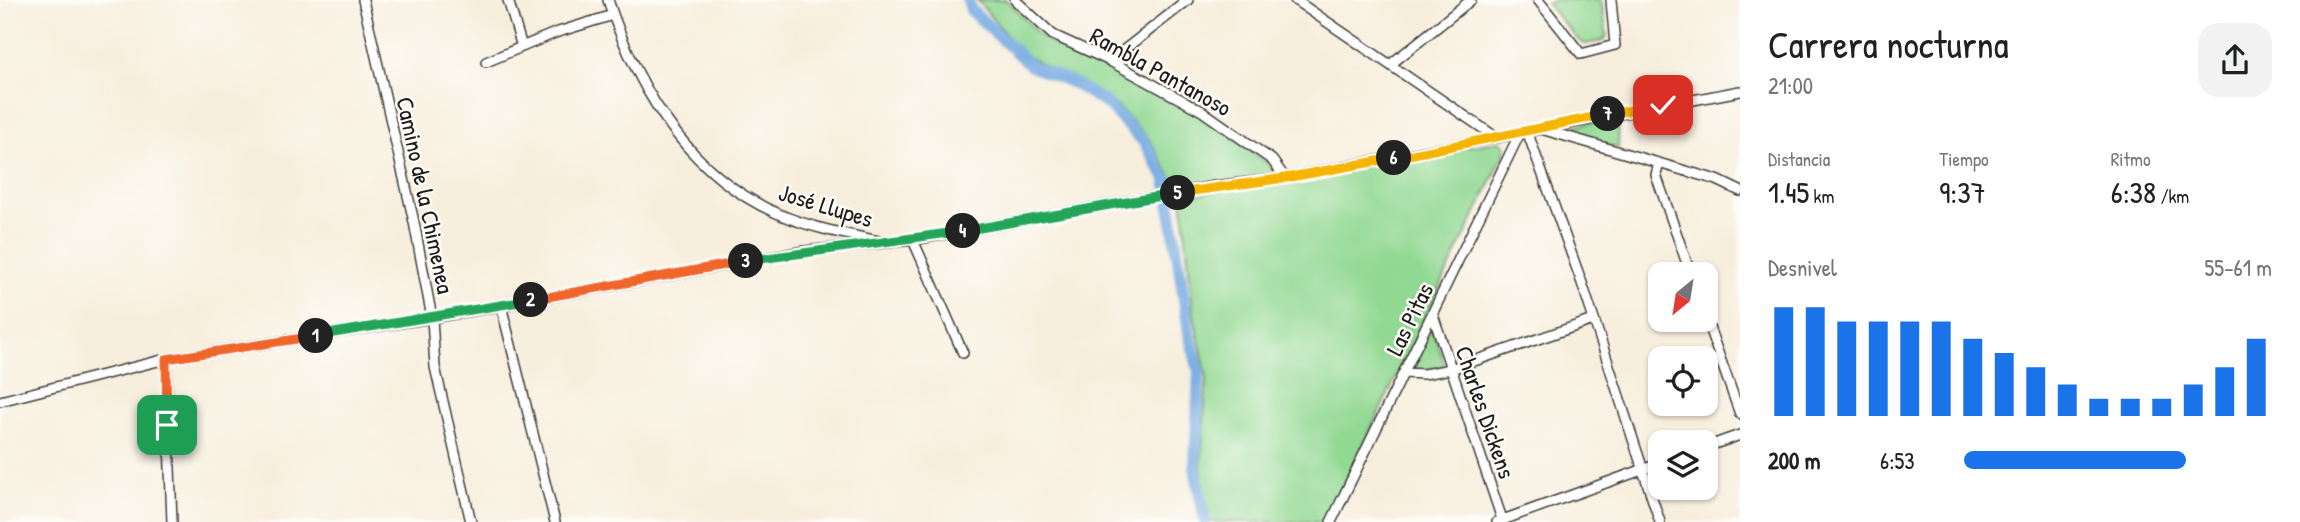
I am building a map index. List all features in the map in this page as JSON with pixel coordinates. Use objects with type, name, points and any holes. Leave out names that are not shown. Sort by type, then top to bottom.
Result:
[{"type":"street","name":"Camino de la Chimenea","points":[[362,0],[414,222],[432,318],[435,367],[471,522]]},
{"type":"street","points":[[508,0],[522,47]]},
{"type":"street","name":"José Llupes","points":[[608,0],[654,106],[687,148],[707,167],[756,202],[781,215],[829,230],[890,243]]},
{"type":"street","name":"Rambla Pantanoso","points":[[1015,0],[1053,35],[1110,61],[1202,111],[1272,160],[1285,178]]},
{"type":"street","points":[[1110,61],[1188,0]]},
{"type":"street","points":[[1295,0],[1497,138]]},
{"type":"street","points":[[1391,64],[1471,0]]},
{"type":"street","points":[[1538,0],[1581,54],[1615,45],[1611,0]]},
{"type":"street","points":[[486,62],[613,15]]},
{"type":"street","points":[[0,401],[166,359],[432,318],[805,251],[913,240],[1180,192],[1285,178],[1740,91]]},
{"type":"street","points":[[1539,128],[1659,163],[1740,191]]},
{"type":"street","points":[[1523,132],[1592,320],[1660,522]]},
{"type":"street","name":"Las Pitas","points":[[1331,522],[1523,132]]},
{"type":"street","points":[[1659,163],[1656,175],[1686,262]]},
{"type":"street","points":[[913,240],[963,354]]},
{"type":"street","points":[[502,305],[555,522]]},
{"type":"street","name":"Charles Dickens","points":[[1433,315],[1501,521]]},
{"type":"street","points":[[1404,373],[1424,374],[1451,369],[1592,320]]},
{"type":"street","points":[[1711,332],[1740,414]]},
{"type":"street","points":[[166,359],[172,522]]},
{"type":"street","points":[[1718,443],[1740,435]]},
{"type":"street","points":[[1501,521],[1648,468]]},
{"type":"street","points":[[1337,510],[1343,522]]},
{"type":"green space","points":[[977,0],[1007,0],[1042,38],[1188,106],[1208,118],[1278,172],[1271,176],[1178,188],[1149,139],[1117,106],[1021,53]]},
{"type":"green space","points":[[1555,0],[1601,0],[1607,35],[1603,41],[1585,44],[1579,41],[1547,4]]},
{"type":"green space","points":[[1619,118],[1618,148],[1578,138],[1573,133],[1577,125]]},
{"type":"green space","points":[[1500,141],[1505,146],[1504,155],[1326,522],[1205,522],[1201,464],[1207,377],[1193,311],[1182,197]]},
{"type":"green space","points":[[1431,325],[1445,365],[1413,370]]},
{"type":"waterway","points":[[968,0],[971,10],[1031,66],[1073,83],[1106,103],[1144,142],[1166,179],[1189,333],[1199,371],[1195,467],[1205,522]]},
{"type":"route","points":[[167,425],[164,378],[166,359],[432,318],[805,251],[913,240],[1215,186],[1285,178],[1468,145],[1586,118],[1663,105]]}]
